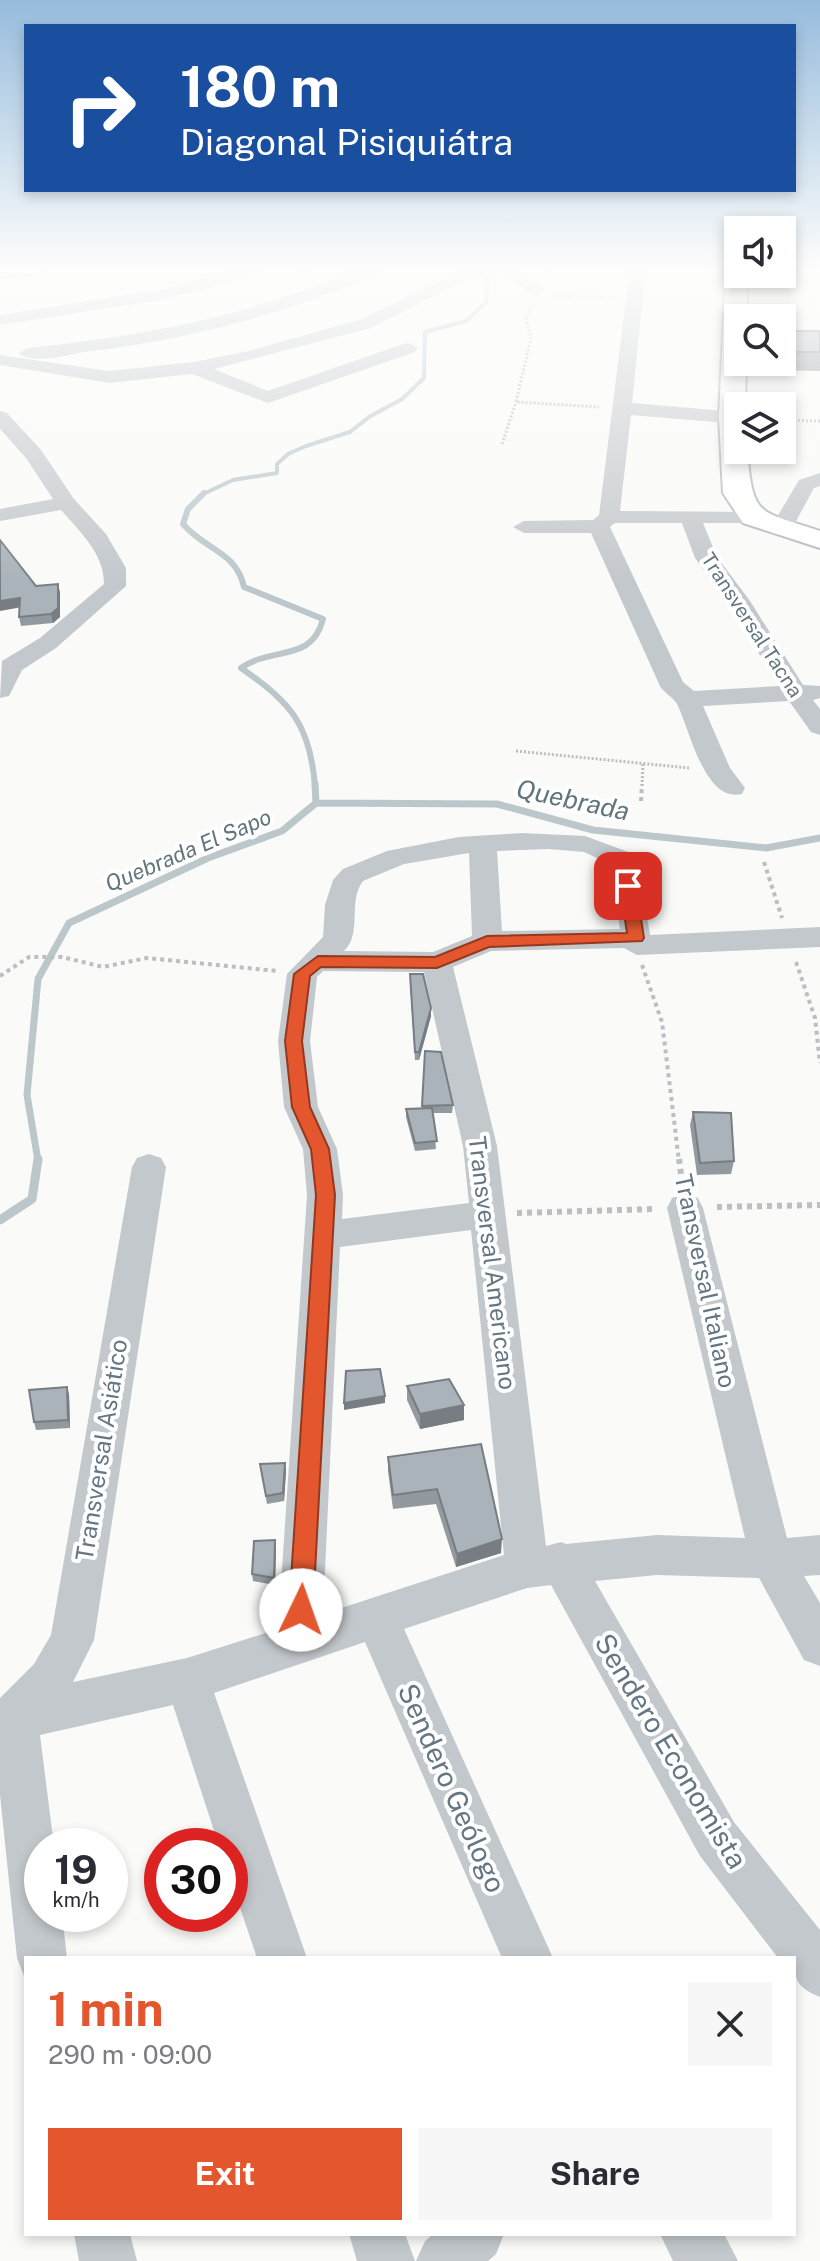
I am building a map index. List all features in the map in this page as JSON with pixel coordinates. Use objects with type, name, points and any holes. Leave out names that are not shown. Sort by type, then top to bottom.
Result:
[{"type":"street","points":[[83,373],[109,377],[151,373]]},
{"type":"street","points":[[206,373],[268,397],[338,373]]},
{"type":"street","points":[[625,373],[604,521],[672,686],[688,699],[695,722],[725,779]]},
{"type":"street","points":[[620,408],[724,417]]},
{"type":"street","points":[[0,417],[34,454],[66,503],[98,539],[115,568],[115,586],[48,643],[6,658],[0,691]]},
{"type":"street","points":[[11,459],[34,454]]},
{"type":"street","points":[[736,464],[737,493],[753,517]]},
{"type":"street","points":[[781,529],[806,484],[820,479]]},
{"type":"street","points":[[0,515],[66,503]]},
{"type":"street","points":[[524,527],[604,521],[753,517],[820,540]]},
{"type":"street","name":"Transversal Tacna","points":[[691,519],[706,558],[808,692],[820,727]]},
{"type":"street","points":[[688,699],[808,692]]},
{"type":"street","points":[[299,1641],[325,1195],[320,1149],[301,1107],[294,1041],[310,968],[338,940],[342,895],[351,876],[378,863],[431,848],[571,842],[609,851],[624,860],[636,941]]},
{"type":"street","points":[[483,844],[487,941]]},
{"type":"street","points":[[310,968],[437,962],[487,941],[820,937]]},
{"type":"street","name":"Transversal Americano","points":[[437,962],[480,1146],[544,1565]]},
{"type":"street","name":"Transversal Asiático","points":[[8,1718],[50,1680],[72,1640],[149,1167]]},
{"type":"street","name":"Transversal Italiano","points":[[685,1208],[771,1559],[820,1645]]},
{"type":"street","points":[[323,1235],[489,1214]]},
{"type":"street","points":[[42,1956],[8,1718],[187,1680],[299,1641],[544,1565],[657,1555],[771,1559],[820,1555]]},
{"type":"street","name":"Sendero Economista","points":[[544,1565],[717,1839],[808,1969]]},
{"type":"street","name":"Sendero Geólogo","points":[[376,1617],[527,1956]]},
{"type":"street","points":[[187,1680],[281,1956]]},
{"type":"street","points":[[102,2236],[108,2261]]},
{"type":"street","points":[[378,2236],[386,2261]]},
{"type":"street","points":[[445,2261],[474,2236]]},
{"type":"street","points":[[690,2236],[709,2261]]},
{"type":"path","points":[[502,444],[523,373]]},
{"type":"path","points":[[516,402],[620,408]]},
{"type":"path","points":[[796,420],[820,421]]},
{"type":"path","points":[[516,751],[643,763],[725,779]]},
{"type":"path","points":[[641,801],[643,763]]},
{"type":"path","name":"Transversal Italiano","points":[[636,941],[662,1022],[685,1208]]},
{"type":"path","points":[[0,976],[29,957],[62,957],[103,967],[147,958],[310,968]]},
{"type":"building","points":[[0,540],[36,586],[58,584],[58,608],[51,614],[19,617],[20,598],[0,601]]},
{"type":"building","points":[[410,974],[423,974],[431,1008],[419,1052],[415,1052]]},
{"type":"building","points":[[425,1051],[441,1052],[453,1105],[422,1106]]},
{"type":"building","points":[[432,1108],[437,1141],[415,1143],[406,1109]]},
{"type":"building","points":[[693,1112],[731,1113],[734,1161],[700,1163]]},
{"type":"building","points":[[380,1369],[385,1396],[344,1403],[346,1371]]},
{"type":"building","points":[[449,1379],[464,1405],[420,1414],[407,1386]]},
{"type":"building","points":[[67,1387],[68,1420],[34,1422],[29,1390]]},
{"type":"building","points":[[481,1444],[502,1539],[457,1554],[437,1489],[393,1495],[388,1457]]},
{"type":"building","points":[[285,1463],[283,1493],[266,1496],[260,1464]]},
{"type":"building","points":[[275,1540],[274,1578],[252,1574],[254,1541]]},
{"type":"waterway","name":"Quebrada El Sapo","points":[[203,494],[233,480],[277,473],[277,464],[288,454],[350,432],[369,417],[402,399],[424,378],[424,373]]},
{"type":"waterway","name":"Quebrada El Sapo","points":[[203,494],[188,509],[183,524],[227,558],[240,575],[244,587],[323,619],[318,633],[300,648],[253,661],[241,668],[273,692],[295,717],[308,746],[315,786]]},
{"type":"waterway","name":"Quebrada El Sapo","points":[[315,784],[316,803]]},
{"type":"waterway","name":"Quebrada El Sapo","points":[[38,1160],[27,1095],[38,979],[69,923],[208,858],[282,831],[316,803]]},
{"type":"waterway","name":"Quebrada","points":[[316,803],[497,804],[593,830],[766,848],[820,838]]},
{"type":"waterway","name":"Quebrada El Sapo","points":[[0,1220],[32,1199],[38,1160]]},
{"type":"route","points":[[301,1610],[325,1195],[320,1149],[301,1107],[294,1041],[302,974],[318,961],[437,962],[487,941],[636,938],[628,886]]}]
